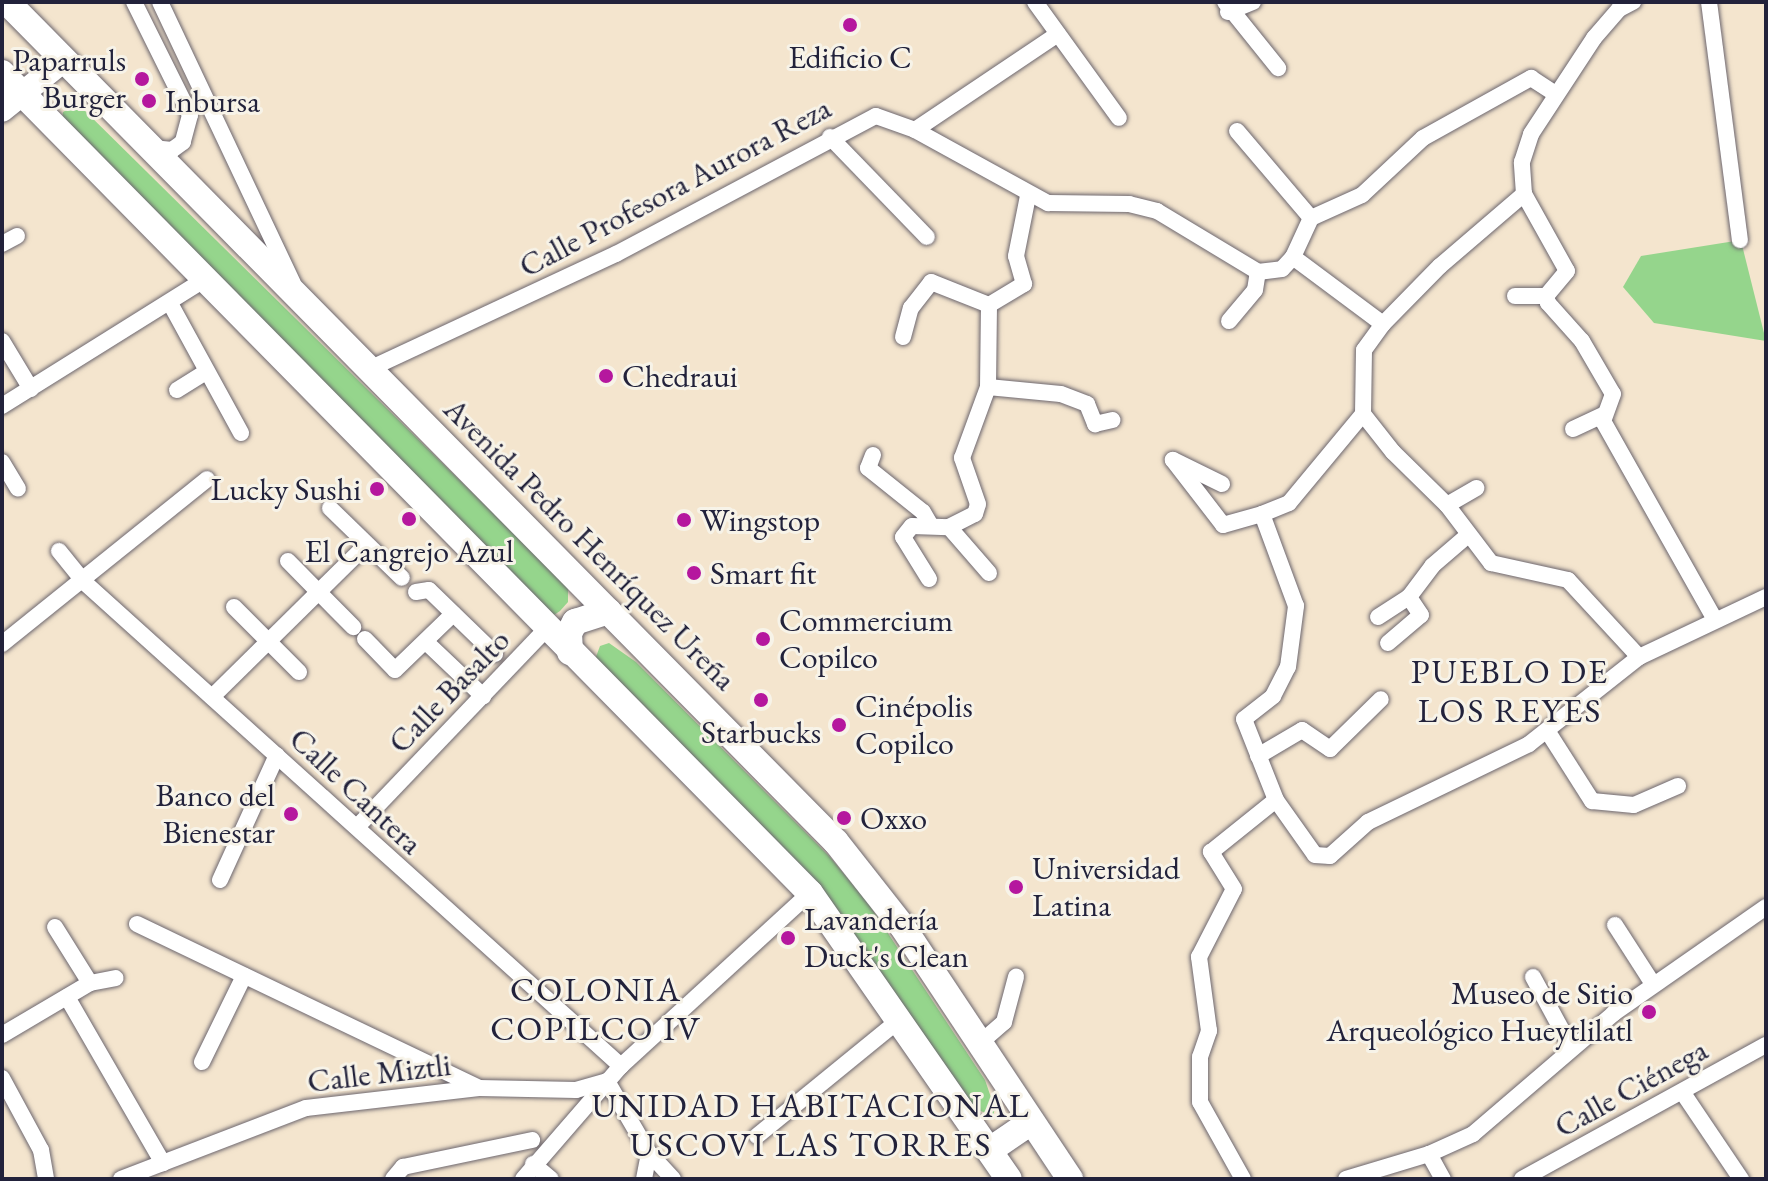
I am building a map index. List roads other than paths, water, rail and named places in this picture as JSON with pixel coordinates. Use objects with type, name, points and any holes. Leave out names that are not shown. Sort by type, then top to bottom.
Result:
[{"type":"main road","name":"Avenida Pedro Henríquez Ureña","points":[[7,2],[836,842],[902,926],[1070,1179]]},
{"type":"main road","points":[[2,73],[810,893],[1009,1179]]},
{"type":"main road","points":[[547,628],[572,609],[576,578]]},
{"type":"main road","points":[[570,652],[569,633],[575,622],[608,611]]},
{"type":"main road","points":[[990,1150],[1031,1122]]},
{"type":"street","points":[[134,2],[190,115],[183,142],[172,150],[152,148]]},
{"type":"street","points":[[160,2],[300,298]]},
{"type":"street","points":[[1035,2],[1119,118]]},
{"type":"street","points":[[1253,2],[1226,7],[1278,68]]},
{"type":"street","points":[[1709,2],[1740,240]]},
{"type":"street","points":[[1515,296],[1546,296],[1567,271],[1524,194],[1522,162],[1531,134],[1556,94],[1623,4]]},
{"type":"street","points":[[915,130],[1058,34]]},
{"type":"street","points":[[2,110],[25,96],[64,60]]},
{"type":"street","points":[[1229,321],[1255,290],[1258,272],[1282,269],[1293,257],[1311,218],[1362,195],[1414,144],[1531,78],[1556,94]]},
{"type":"street","name":"Calle Profesora Aurora Reza","points":[[369,369],[616,254],[830,137],[876,116],[915,130],[1028,196],[1048,203],[1129,204],[1157,211],[1258,272]]},
{"type":"street","points":[[1237,131],[1311,218]]},
{"type":"street","points":[[830,137],[927,237]]},
{"type":"street","points":[[1222,484],[1173,460],[1223,525],[1289,503],[1363,414],[1364,350],[1383,324],[1440,266],[1524,194]]},
{"type":"street","points":[[989,305],[1024,284],[1016,256],[1028,196]]},
{"type":"street","points":[[1293,257],[1383,324]]},
{"type":"street","points":[[2,406],[171,305],[205,279]]},
{"type":"street","points":[[903,337],[911,308],[931,282],[989,305]]},
{"type":"street","points":[[1546,296],[1582,341],[1613,394],[1603,415],[1573,429]]},
{"type":"street","points":[[171,305],[241,433]]},
{"type":"street","points":[[929,579],[903,537],[912,526],[949,527],[968,520],[978,504],[962,458],[988,387],[989,305]]},
{"type":"street","points":[[2,341],[31,389]]},
{"type":"street","points":[[177,390],[206,372]]},
{"type":"street","points":[[988,387],[1061,394],[1087,404],[1095,424],[1113,420]]},
{"type":"street","points":[[1363,414],[1447,505],[1491,563],[1568,580],[1639,657]]},
{"type":"street","points":[[1603,415],[1715,620]]},
{"type":"street","points":[[873,455],[868,468],[923,512],[931,526]]},
{"type":"street","points":[[2,462],[18,489]]},
{"type":"street","points":[[4,637],[84,582],[207,479]]},
{"type":"street","points":[[1447,505],[1477,488]]},
{"type":"street","points":[[330,508],[402,578]]},
{"type":"street","points":[[1262,514],[1296,606],[1288,667],[1273,696],[1244,719],[1276,800],[1315,855],[1330,856],[1368,822],[1548,732],[1639,657],[1766,597]]},
{"type":"street","points":[[949,527],[989,573]]},
{"type":"street","points":[[1378,617],[1409,597],[1432,566],[1468,535]]},
{"type":"street","points":[[212,697],[366,545]]},
{"type":"street","name":"Calle Cantera","points":[[59,551],[84,582],[621,1066]]},
{"type":"street","points":[[288,561],[395,670],[453,614]]},
{"type":"street","points":[[416,592],[429,590],[495,654]]},
{"type":"street","points":[[1388,643],[1421,615],[1409,597]]},
{"type":"street","points":[[234,607],[299,672]]},
{"type":"street","name":"Calle Basalto","points":[[357,827],[547,628]]},
{"type":"street","points":[[426,642],[483,696]]},
{"type":"street","points":[[1258,756],[1302,730],[1330,749],[1381,699]]},
{"type":"street","points":[[1548,732],[1592,801],[1634,805],[1678,786]]},
{"type":"street","points":[[220,880],[277,755]]},
{"type":"street","points":[[1243,1179],[1200,1102],[1200,1057],[1209,1031],[1199,957],[1234,889],[1211,852],[1276,800]]},
{"type":"street","points":[[523,1179],[621,1066],[810,893]]},
{"type":"street","points":[[1346,1179],[1429,1154],[1473,1134],[1571,1047],[1653,984],[1766,907]]},
{"type":"street","points":[[137,924],[479,1088]]},
{"type":"street","points":[[1615,925],[1653,984]]},
{"type":"street","points":[[55,927],[90,983]]},
{"type":"street","points":[[202,1062],[244,976]]},
{"type":"street","points":[[980,1043],[1004,1022],[1016,977]]},
{"type":"street","points":[[1533,977],[1571,1047]]},
{"type":"street","points":[[2,1035],[90,983],[116,978]]},
{"type":"street","points":[[67,997],[163,1163]]},
{"type":"street","points":[[757,1136],[899,1020]]},
{"type":"street","name":"Calle Ciénega","points":[[1526,1178],[1766,1045]]},
{"type":"street","points":[[2,1078],[41,1150],[46,1179]]},
{"type":"street","points":[[607,1081],[649,1153],[673,1179]]},
{"type":"street","name":"Calle Miztli","points":[[121,1179],[306,1108],[479,1088],[576,1090],[607,1081]]},
{"type":"street","points":[[1683,1093],[1741,1179]]},
{"type":"street","points":[[393,1179],[403,1167],[532,1140]]},
{"type":"street","points":[[644,1179],[649,1153]]},
{"type":"street","points":[[1429,1154],[1443,1179]]},
{"type":"street","points":[[533,1164],[551,1179]]},
{"type":"place","name":"Edificio C","points":[[850,25]]},
{"type":"place","name":"Paparruls Burger","points":[[142,79]]},
{"type":"place","name":"Inbursa","points":[[149,101]]},
{"type":"place","name":"Chedraui","points":[[606,376]]},
{"type":"place","name":"Lucky Sushi","points":[[377,489]]},
{"type":"place","name":"El Cangrejo Azul","points":[[409,519]]},
{"type":"place","name":"Wingstop","points":[[684,520]]},
{"type":"place","name":"Smart fit","points":[[694,573]]},
{"type":"place","name":"Commercium Copilco","points":[[763,639]]},
{"type":"place","name":"Starbucks","points":[[761,700]]},
{"type":"place","name":"Cinépolis Copilco","points":[[839,725]]},
{"type":"place","name":"Banco del Bienestar","points":[[291,814]]},
{"type":"place","name":"Oxxo","points":[[844,818]]},
{"type":"place","name":"Universidad Latina","points":[[1016,887]]},
{"type":"place","name":"Lavandería Duck's Clean","points":[[788,938]]},
{"type":"place","name":"Museo de Sitio Arqueológico Hueytlilatl","points":[[1649,1012]]},
{"type":"district","name":"PUEBLO DE LOS REYES","points":[[1510,690]]},
{"type":"district","name":"COLONIA COPILCO IV","points":[[596,1008]]},
{"type":"district","name":"UNIDAD HABITACIONAL USCOVI LAS TORRES","points":[[811,1124]]}]
